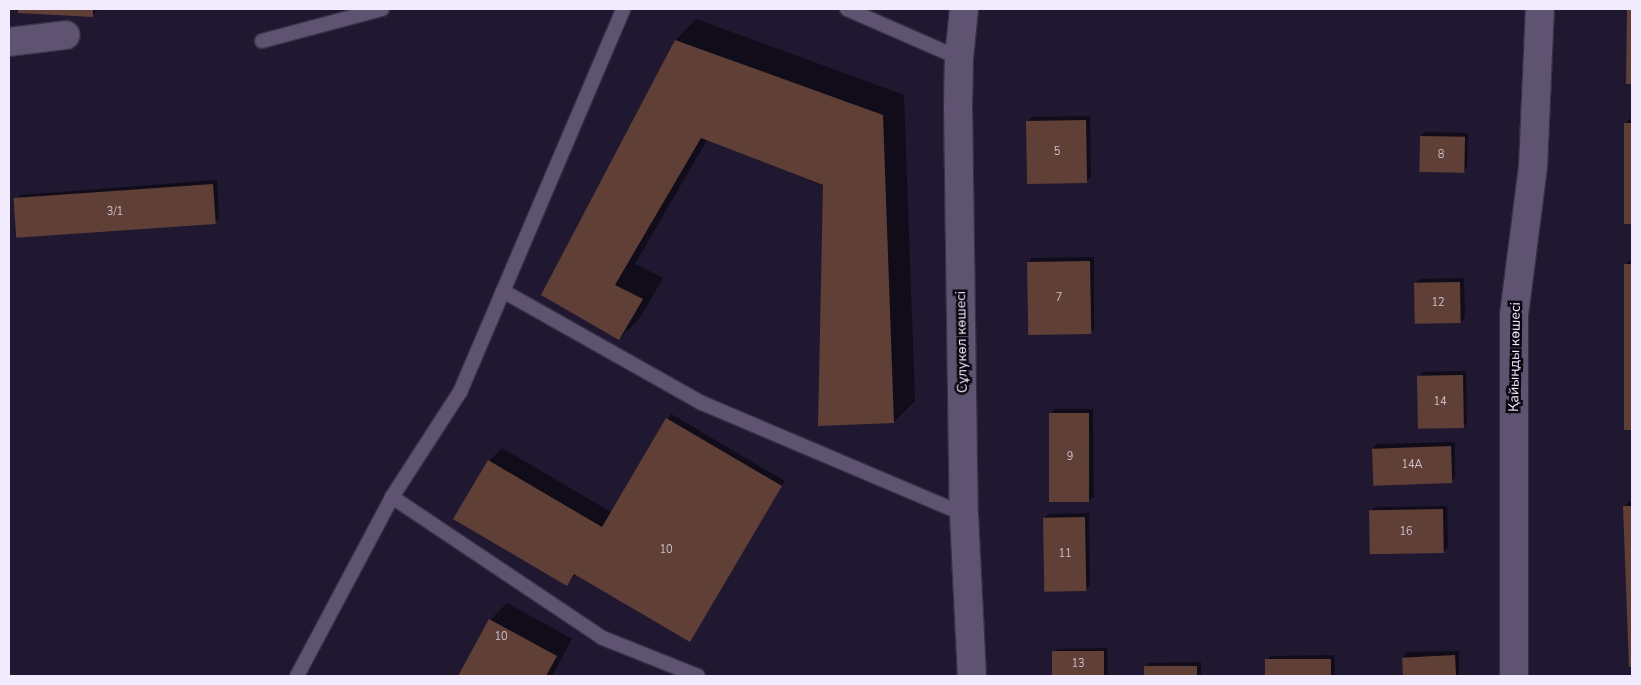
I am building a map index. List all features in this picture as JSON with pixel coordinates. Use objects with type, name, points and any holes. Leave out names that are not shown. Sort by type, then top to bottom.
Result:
[{"type":"street","name":"Сұлукөл көшесі","points":[[964,9],[958,58],[964,514],[972,676]]},
{"type":"street","name":"Қайыңды көшесі","points":[[1514,676],[1514,315],[1533,166],[1540,9]]},
{"type":"street","points":[[9,42],[66,35]]},
{"type":"lane","points":[[262,41],[382,9]]},
{"type":"lane","points":[[298,676],[392,497],[460,392],[623,9]]},
{"type":"lane","points":[[847,9],[958,58]]},
{"type":"lane","points":[[502,291],[702,403],[964,514]]},
{"type":"lane","points":[[392,497],[603,638],[698,676]]},
{"type":"building","points":[[18,9],[93,9],[93,17],[18,13]]},
{"type":"building","points":[[1627,9],[1632,9],[1632,84],[1626,84]]},
{"type":"building","points":[[675,40],[883,115],[894,423],[818,426],[823,185],[701,138],[615,285],[643,299],[619,340],[541,295]]},
{"type":"building","points":[[1086,120],[1087,183],[1027,184],[1026,121]]},
{"type":"building","points":[[1624,123],[1632,123],[1632,224],[1624,224]]},
{"type":"building","points":[[1420,136],[1465,137],[1464,173],[1419,172]]},
{"type":"building","points":[[213,184],[216,224],[16,238],[13,198]]},
{"type":"building","points":[[1090,261],[1091,334],[1028,335],[1027,262]]},
{"type":"building","points":[[1624,264],[1632,264],[1632,430],[1624,430]]},
{"type":"building","points":[[1460,282],[1461,323],[1415,324],[1414,283]]},
{"type":"building","points":[[1463,375],[1464,428],[1418,429],[1417,376]]},
{"type":"building","points":[[1049,413],[1089,413],[1089,502],[1049,502]]},
{"type":"building","points":[[666,418],[782,486],[690,642],[574,574],[567,586],[453,519],[488,460],[602,527]]},
{"type":"building","points":[[1451,446],[1452,483],[1373,486],[1372,449]]},
{"type":"building","points":[[1623,506],[1632,506],[1632,667],[1629,667]]},
{"type":"building","points":[[1443,509],[1444,553],[1370,554],[1369,510]]},
{"type":"building","points":[[1085,517],[1086,591],[1044,592],[1043,518]]},
{"type":"building","points":[[489,619],[557,656],[546,676],[458,676]]},
{"type":"building","points":[[1052,651],[1104,651],[1104,676],[1052,676]]},
{"type":"building","points":[[1455,655],[1456,676],[1403,676],[1402,658]]},
{"type":"building","points":[[1265,659],[1331,659],[1331,676],[1265,676]]},
{"type":"building","points":[[1144,666],[1197,666],[1197,676],[1144,676]]}]
